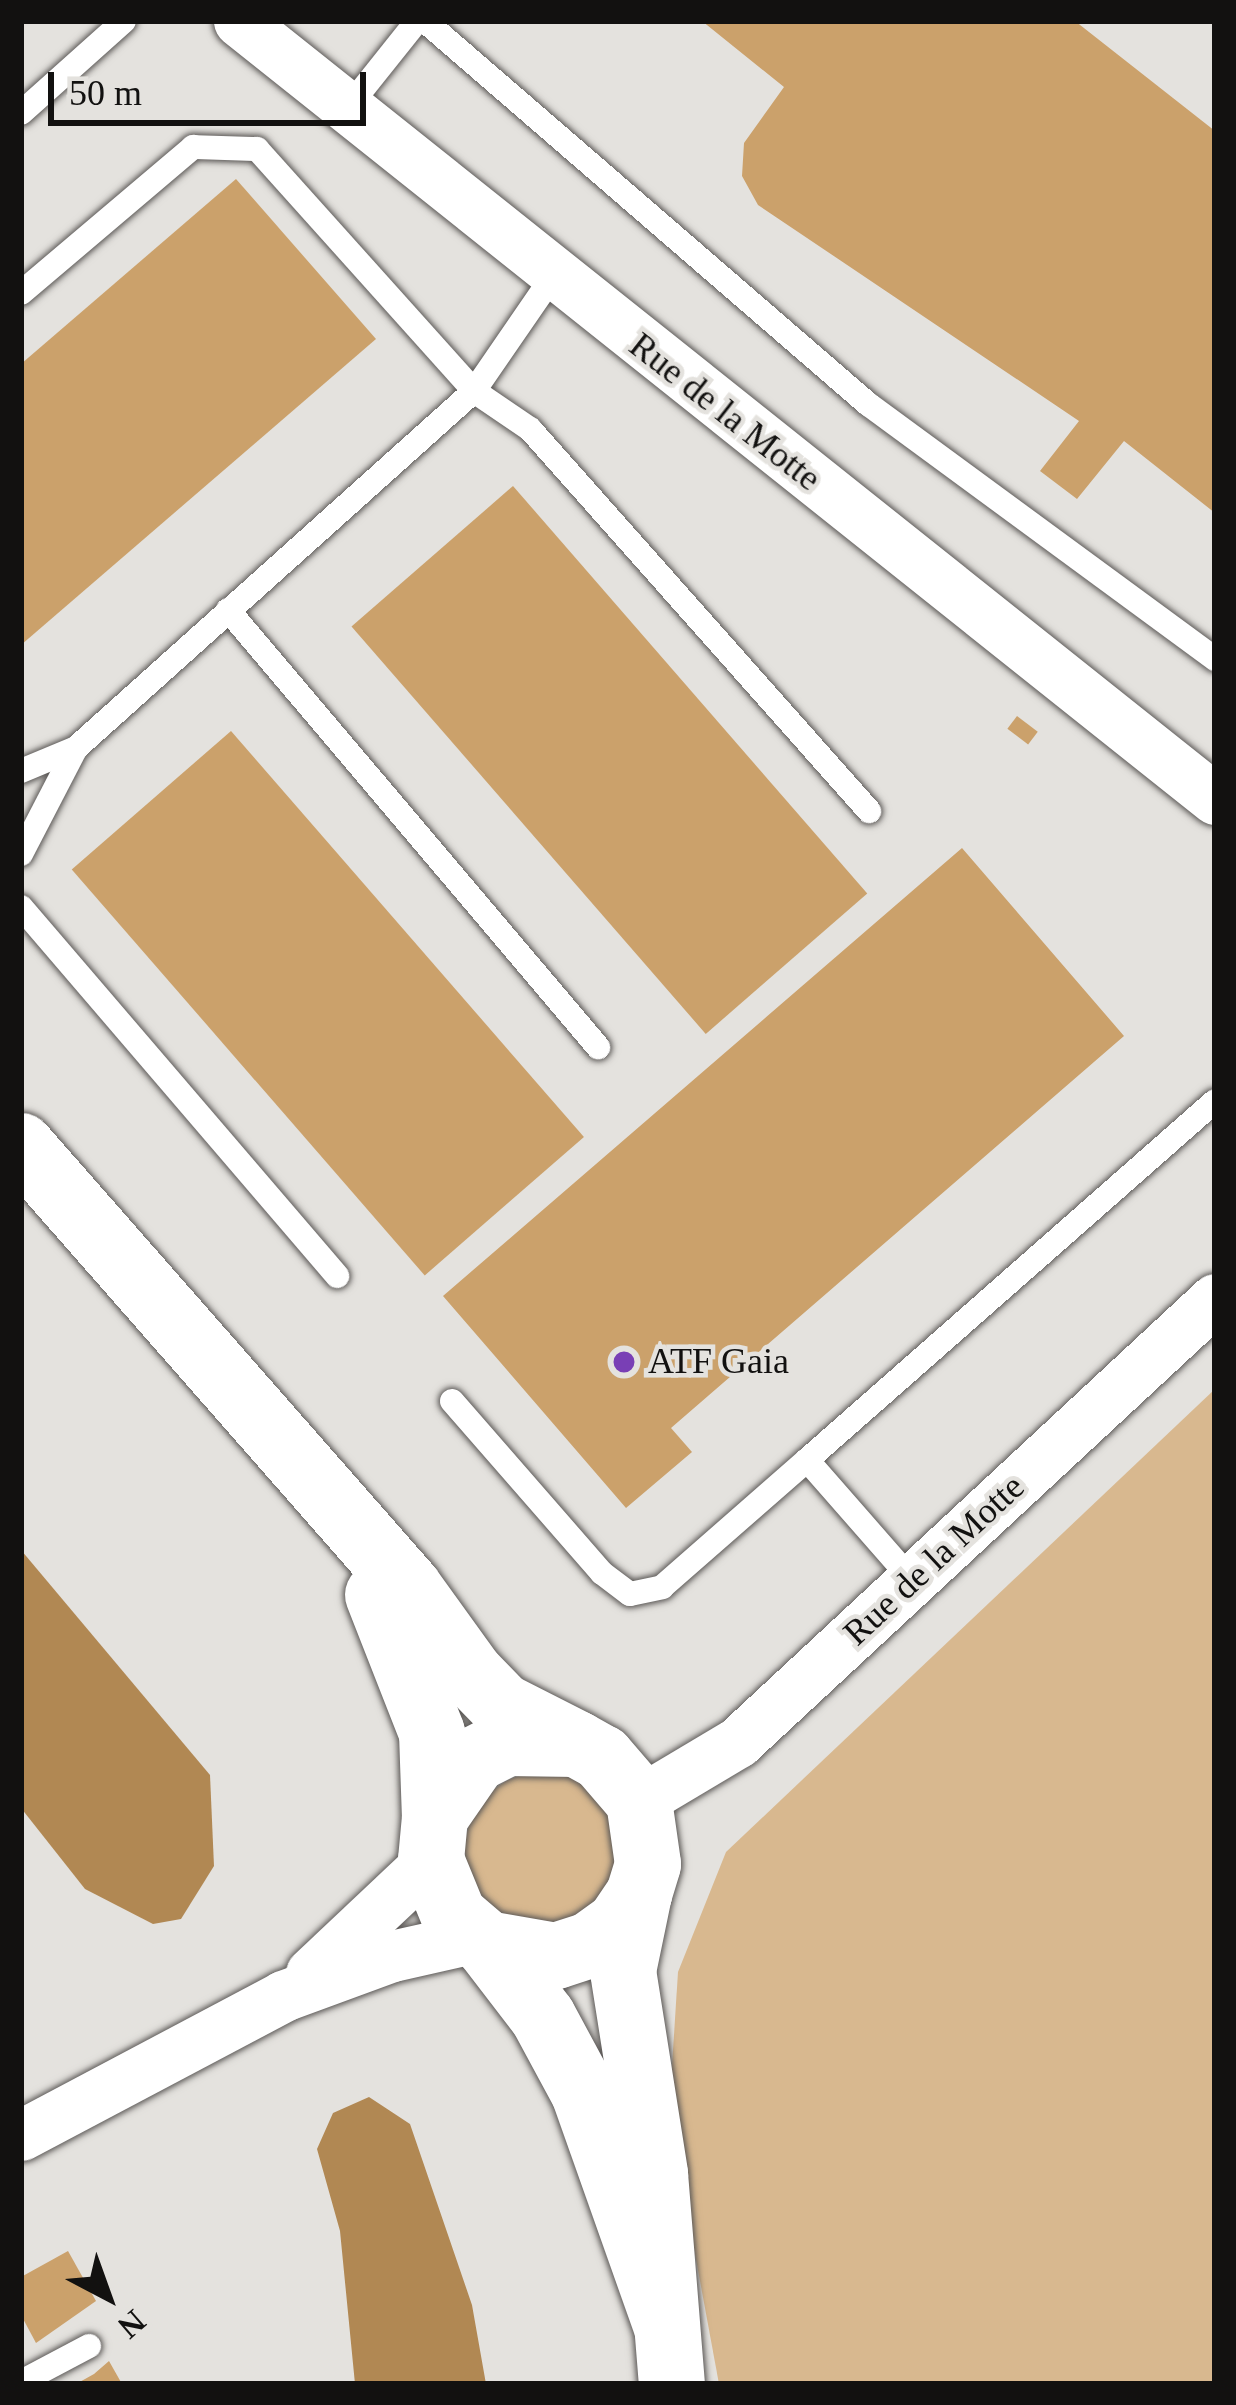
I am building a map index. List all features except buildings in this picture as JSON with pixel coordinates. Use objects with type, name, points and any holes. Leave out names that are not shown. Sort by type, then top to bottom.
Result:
[{"type":"main road","points":[[21,1146],[502,1706],[602,1758],[639,1801],[648,1864],[623,1971],[655,2174],[669,2354]]},
{"type":"main road","points":[[337,1510],[422,1690],[433,1732],[433,1838],[446,1903],[544,2017],[584,2093],[669,2354]]},
{"type":"main road","points":[[433,1838],[450,1785],[507,1743],[577,1744]]},
{"type":"main road","points":[[482,1940],[538,1956],[590,1945],[619,1924],[638,1894]]},
{"type":"street","name":"Rue de la Motte","points":[[239,21],[553,276],[1215,799]]},
{"type":"street","name":"Rue de la Motte","points":[[639,1801],[738,1742],[1215,1299]]},
{"type":"street","points":[[283,1996],[433,1838]]},
{"type":"street","points":[[21,2134],[283,1996],[392,1955],[482,1940]]},
{"type":"lane","points":[[21,113],[124,21]]},
{"type":"lane","points":[[346,110],[421,21],[868,404],[1215,659]]},
{"type":"lane","points":[[21,293],[193,147],[257,149],[474,391],[530,429],[869,812]]},
{"type":"lane","points":[[21,771],[76,748],[474,391],[553,276]]},
{"type":"lane","points":[[228,610],[598,1047]]},
{"type":"lane","points":[[21,854],[76,748]]},
{"type":"lane","points":[[21,907],[338,1276]]},
{"type":"lane","points":[[452,1401],[602,1573],[630,1594],[662,1587],[1215,1101]]},
{"type":"lane","points":[[807,1460],[913,1581]]},
{"type":"lane","points":[[22,2378],[89,2346]]},
{"type":"shaded area","points":[[1215,1389],[1215,2384],[719,2384],[669,2113],[678,1972],[726,1852]]},
{"type":"shaded area","points":[[21,1550],[210,1775],[214,1866],[181,1919],[153,1924],[85,1889],[21,1808]]},
{"type":"shaded area","points":[[543,1772],[573,1778],[598,1795],[615,1820],[621,1850],[615,1880],[598,1905],[573,1922],[543,1928],[513,1922],[488,1905],[471,1880],[465,1850],[471,1820],[488,1795],[513,1778]]},
{"type":"shaded area","points":[[369,2097],[410,2124],[472,2305],[486,2384],[355,2384],[340,2231],[317,2149],[333,2113]]},
{"type":"place","name":"ATF Gaia","points":[[624,1362]]}]
